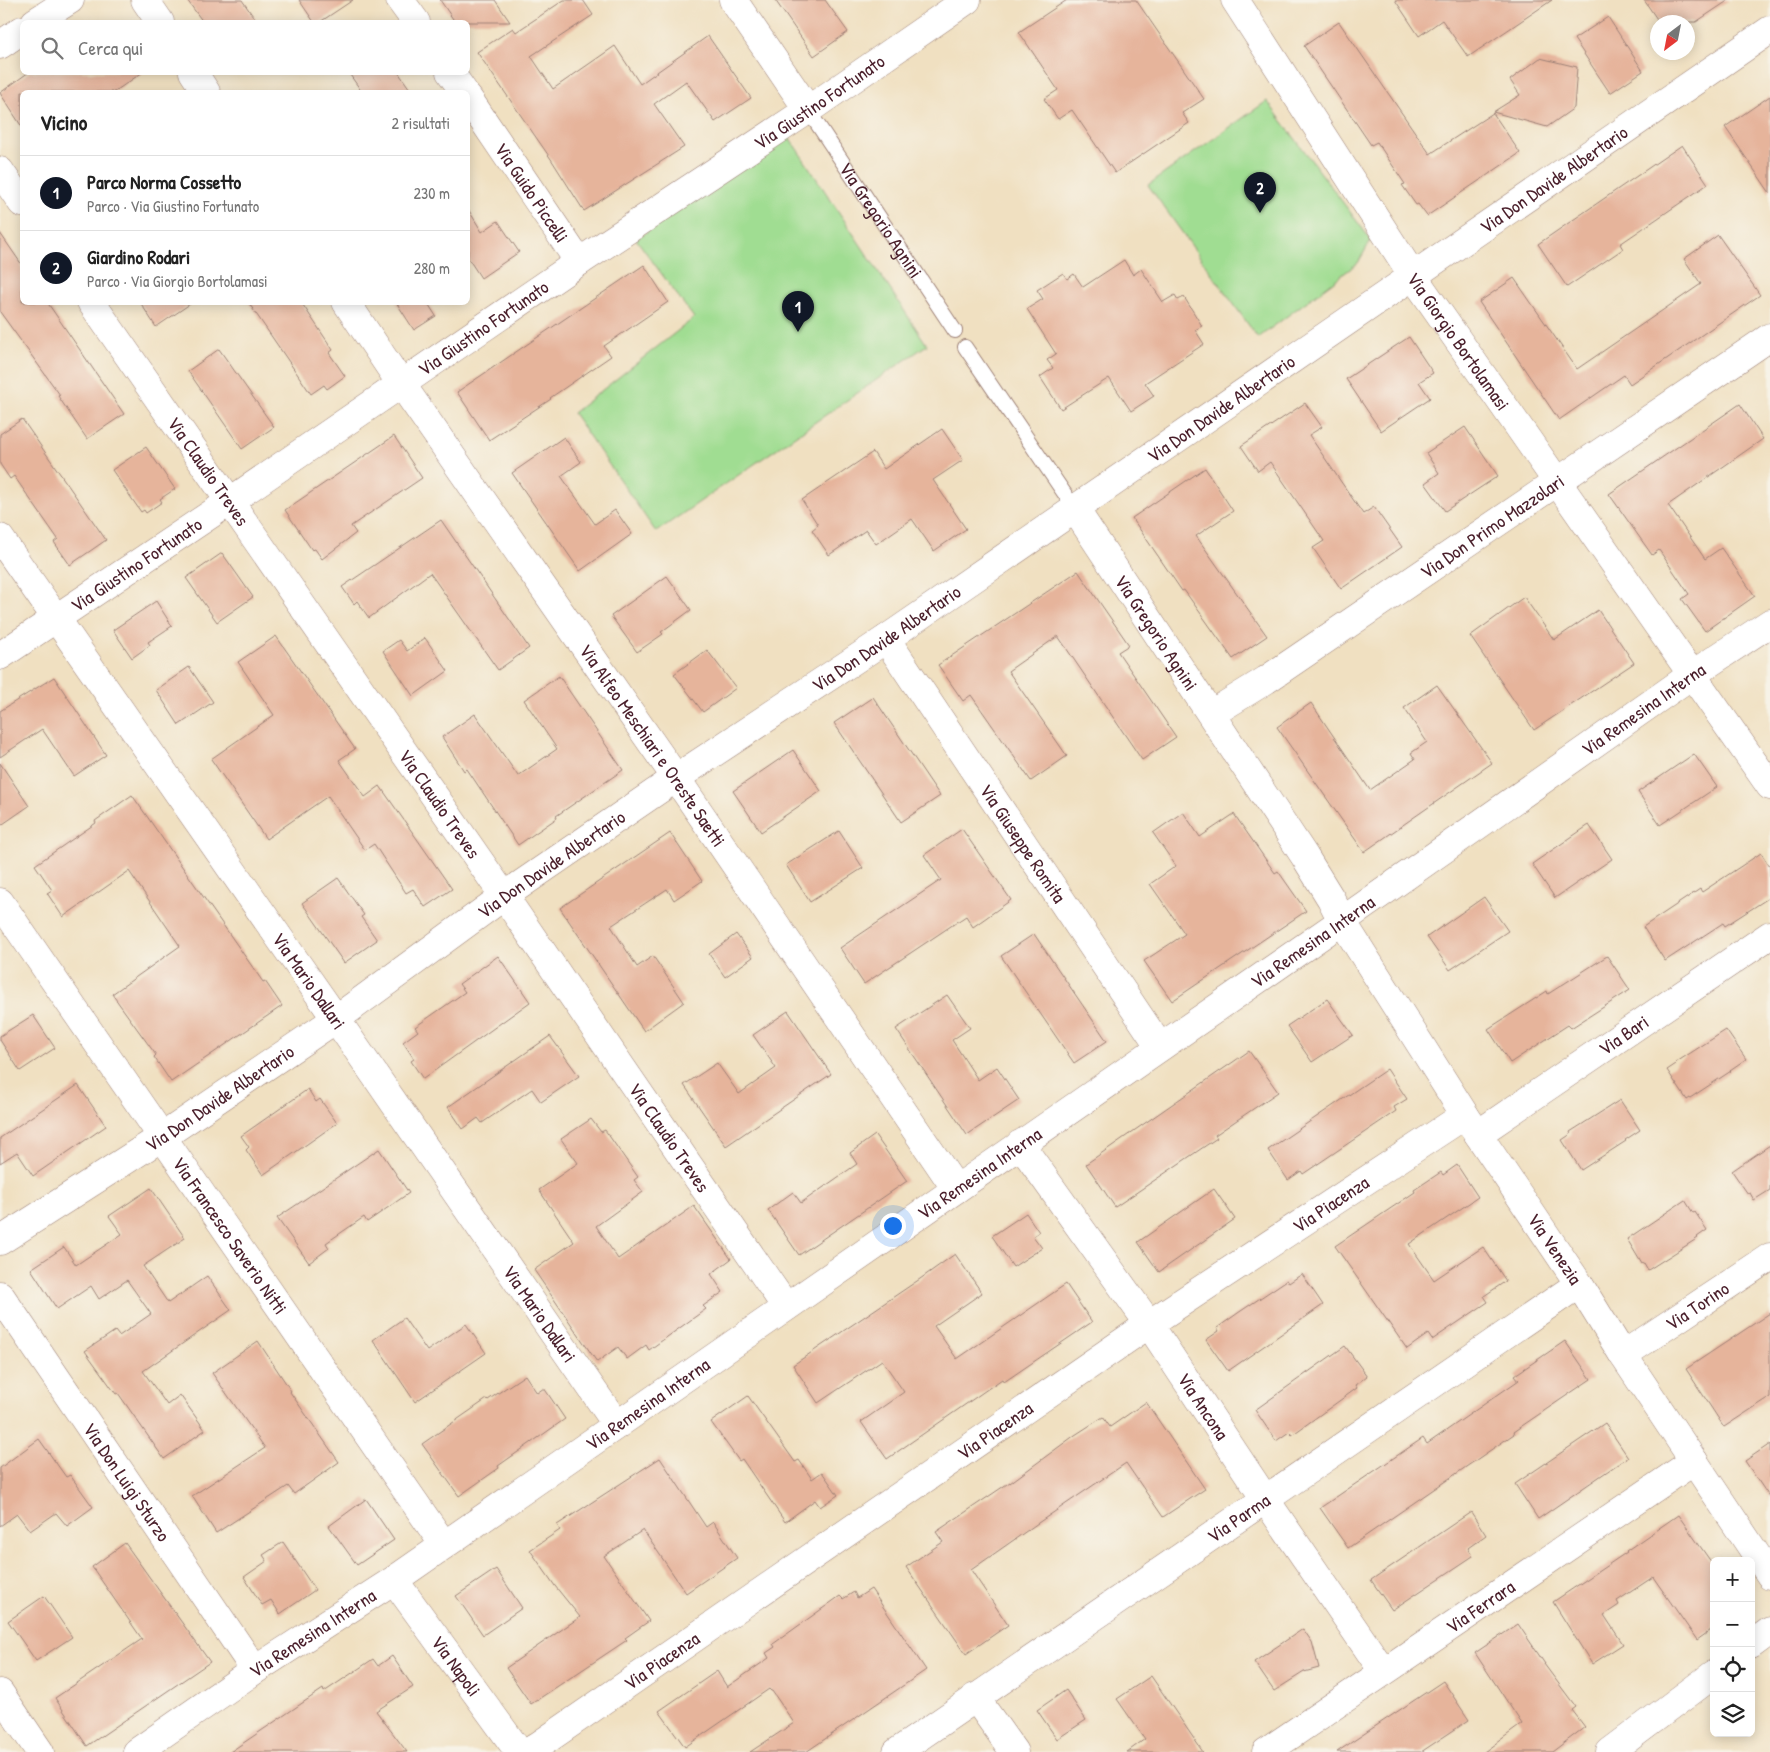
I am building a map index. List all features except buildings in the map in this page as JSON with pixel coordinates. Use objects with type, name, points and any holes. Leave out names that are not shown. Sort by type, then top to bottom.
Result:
[{"type":"street","points":[[38,20],[70,0]]},
{"type":"street","points":[[145,0],[159,20]]},
{"type":"street","points":[[400,0],[415,20]]},
{"type":"street","points":[[733,0],[808,110]]},
{"type":"street","name":"Via Giustino Fortunato","points":[[0,656],[229,502],[579,262],[808,110],[967,0]]},
{"type":"street","name":"Via Giorgio Bortolamasi","points":[[1235,0],[1413,276],[1770,786]]},
{"type":"street","points":[[0,45],[20,31]]},
{"type":"street","name":"Via Don Davide Albertario","points":[[0,1241],[162,1137],[336,1018],[504,896],[676,778],[886,639],[1413,276],[1768,36]]},
{"type":"street","points":[[195,75],[205,90]]},
{"type":"street","points":[[452,75],[463,90]]},
{"type":"street","name":"Via Guido Piccelli","points":[[470,101],[579,262]]},
{"type":"street","points":[[0,171],[20,200]]},
{"type":"street","name":"Via Claudio Treves","points":[[93,305],[504,896],[786,1307]]},
{"type":"street","name":"Via Alfeo Meschiari e Oreste Saetti","points":[[348,305],[676,778],[956,1189]]},
{"type":"street","name":"Via Don Primo Mazzolari","points":[[1211,714],[1274,674],[1770,337]]},
{"type":"street","name":"Via Gregorio Agnini","points":[[1076,509],[1305,857],[1332,899],[1342,921]]},
{"type":"street","name":"Via Mario Dallari","points":[[0,538],[336,1018],[617,1425]]},
{"type":"street","name":"Via Remesina Interna","points":[[137,1752],[255,1670],[394,1580],[1342,921],[1693,674],[1770,623]]},
{"type":"street","name":"Via Giuseppe Romita","points":[[886,639],[1160,1047]]},
{"type":"street","name":"Via Francesco Saverio Nitti","points":[[0,902],[444,1545]]},
{"type":"street","name":"Via Venezia","points":[[1342,921],[1472,1124],[1579,1284],[1623,1355],[1769,1569]]},
{"type":"street","name":"Via Bari","points":[[1472,1124],[1770,935]]},
{"type":"street","name":"Via Piacenza","points":[[529,1752],[1149,1324],[1472,1124]]},
{"type":"street","name":"Via Ancona","points":[[1020,1144],[1149,1324],[1265,1499],[1384,1671]]},
{"type":"street","name":"Via Torino","points":[[1623,1355],[1770,1258]]},
{"type":"street","name":"Via Parma","points":[[897,1752],[1579,1284]]},
{"type":"street","name":"Via Don Luigi Sturzo","points":[[0,1295],[246,1654],[255,1670]]},
{"type":"street","name":"Via Ferrara","points":[[1266,1752],[1694,1461]]},
{"type":"street","name":"Via Napoli","points":[[394,1580],[518,1752]]},
{"type":"street","points":[[1755,1642],[1770,1631]]},
{"type":"street","points":[[1610,1752],[1710,1677]]},
{"type":"street","points":[[0,1693],[40,1752]]},
{"type":"street","points":[[975,1697],[1014,1752]]},
{"type":"lane","name":"Via Gregorio Agnini","points":[[808,110],[955,331]]},
{"type":"lane","name":"Via Gregorio Agnini","points":[[965,347],[1076,509]]},
{"type":"green space","points":[[1267,101],[1371,240],[1358,263],[1258,338],[1148,185]]},
{"type":"green space","points":[[789,137],[927,345],[656,532],[573,413],[694,318],[636,239]]},
{"type":"place","name":"Giardino Rodari","points":[[1260,213]]},
{"type":"place","name":"Parco Norma Cossetto","points":[[798,332]]}]
